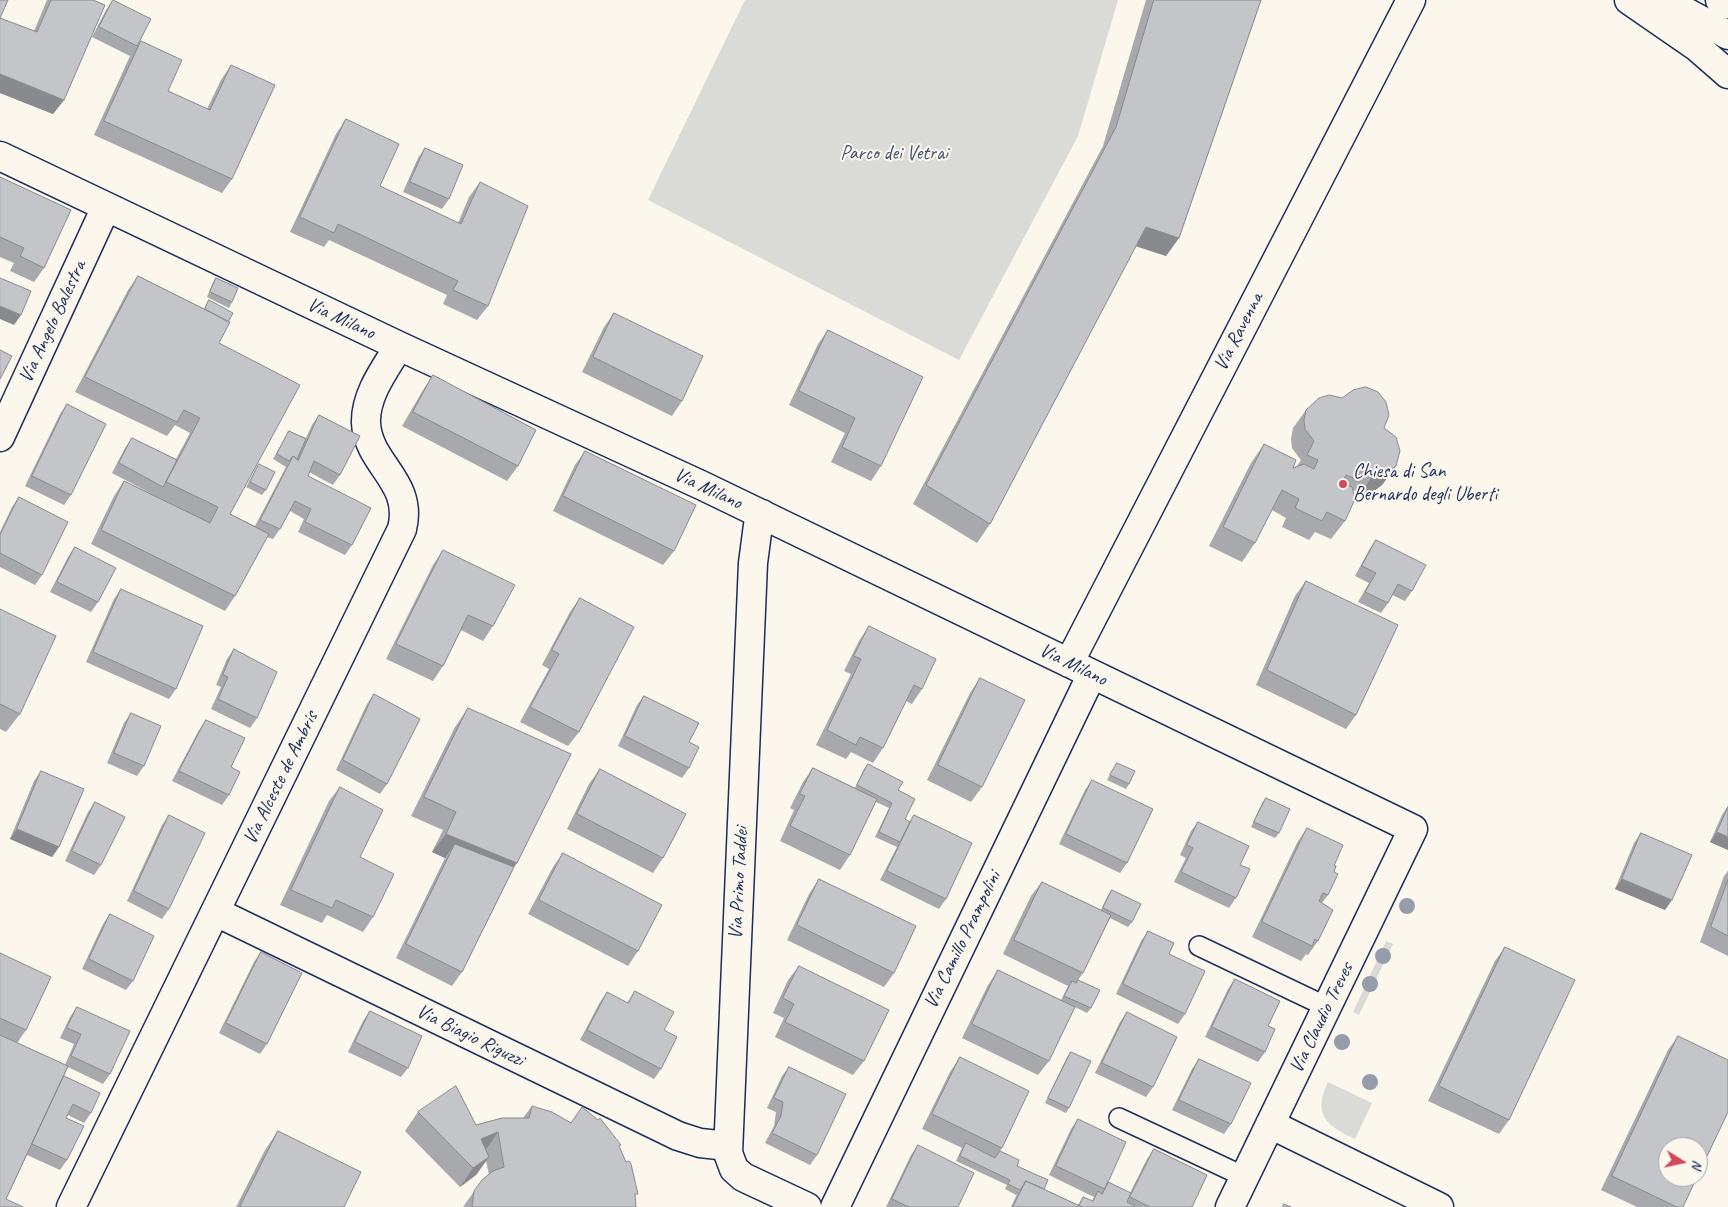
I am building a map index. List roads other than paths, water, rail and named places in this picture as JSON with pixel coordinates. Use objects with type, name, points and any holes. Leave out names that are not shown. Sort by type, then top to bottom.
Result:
[{"type":"main road","points":[[1629,0],[1686,38],[1728,74]]},
{"type":"main road","points":[[1664,0],[1728,34]]},
{"type":"main road","points":[[1720,0],[1728,4]]},
{"type":"main road","name":"Via Ravenna","points":[[1081,668],[1410,1]]},
{"type":"main road","name":"Via Milano","points":[[0,156],[399,346],[762,514],[1413,829]]},
{"type":"main road","name":"Via Angelo Balestra","points":[[0,436],[106,207]]},
{"type":"main road","name":"Via Alceste de Ambris","points":[[71,1207],[402,530],[405,503],[370,440],[366,423],[372,392],[399,346]]},
{"type":"main road","name":"Via Primo Taddei","points":[[762,514],[758,525],[753,563],[728,1146],[732,1164],[743,1177],[806,1207]]},
{"type":"main road","name":"Via Camillo Prampolini","points":[[834,1207],[1081,668]]},
{"type":"main road","name":"Via Claudio Treves","points":[[1230,1207],[1413,829]]},
{"type":"main road","name":"Via Biagio Riguzzi","points":[[216,912],[678,1136],[700,1143],[728,1146]]},
{"type":"main road","points":[[1270,1124],[1439,1207]]},
{"type":"lane","points":[[1199,946],[1327,1007]]},
{"type":"lane","points":[[1119,1118],[1244,1177]]},
{"type":"place","name":"Chiesa di San Bernardo degli Uberti","points":[[1343,484]]},
{"type":"park label","name":"Parco dei Vetrai","points":[[894,154]]}]
